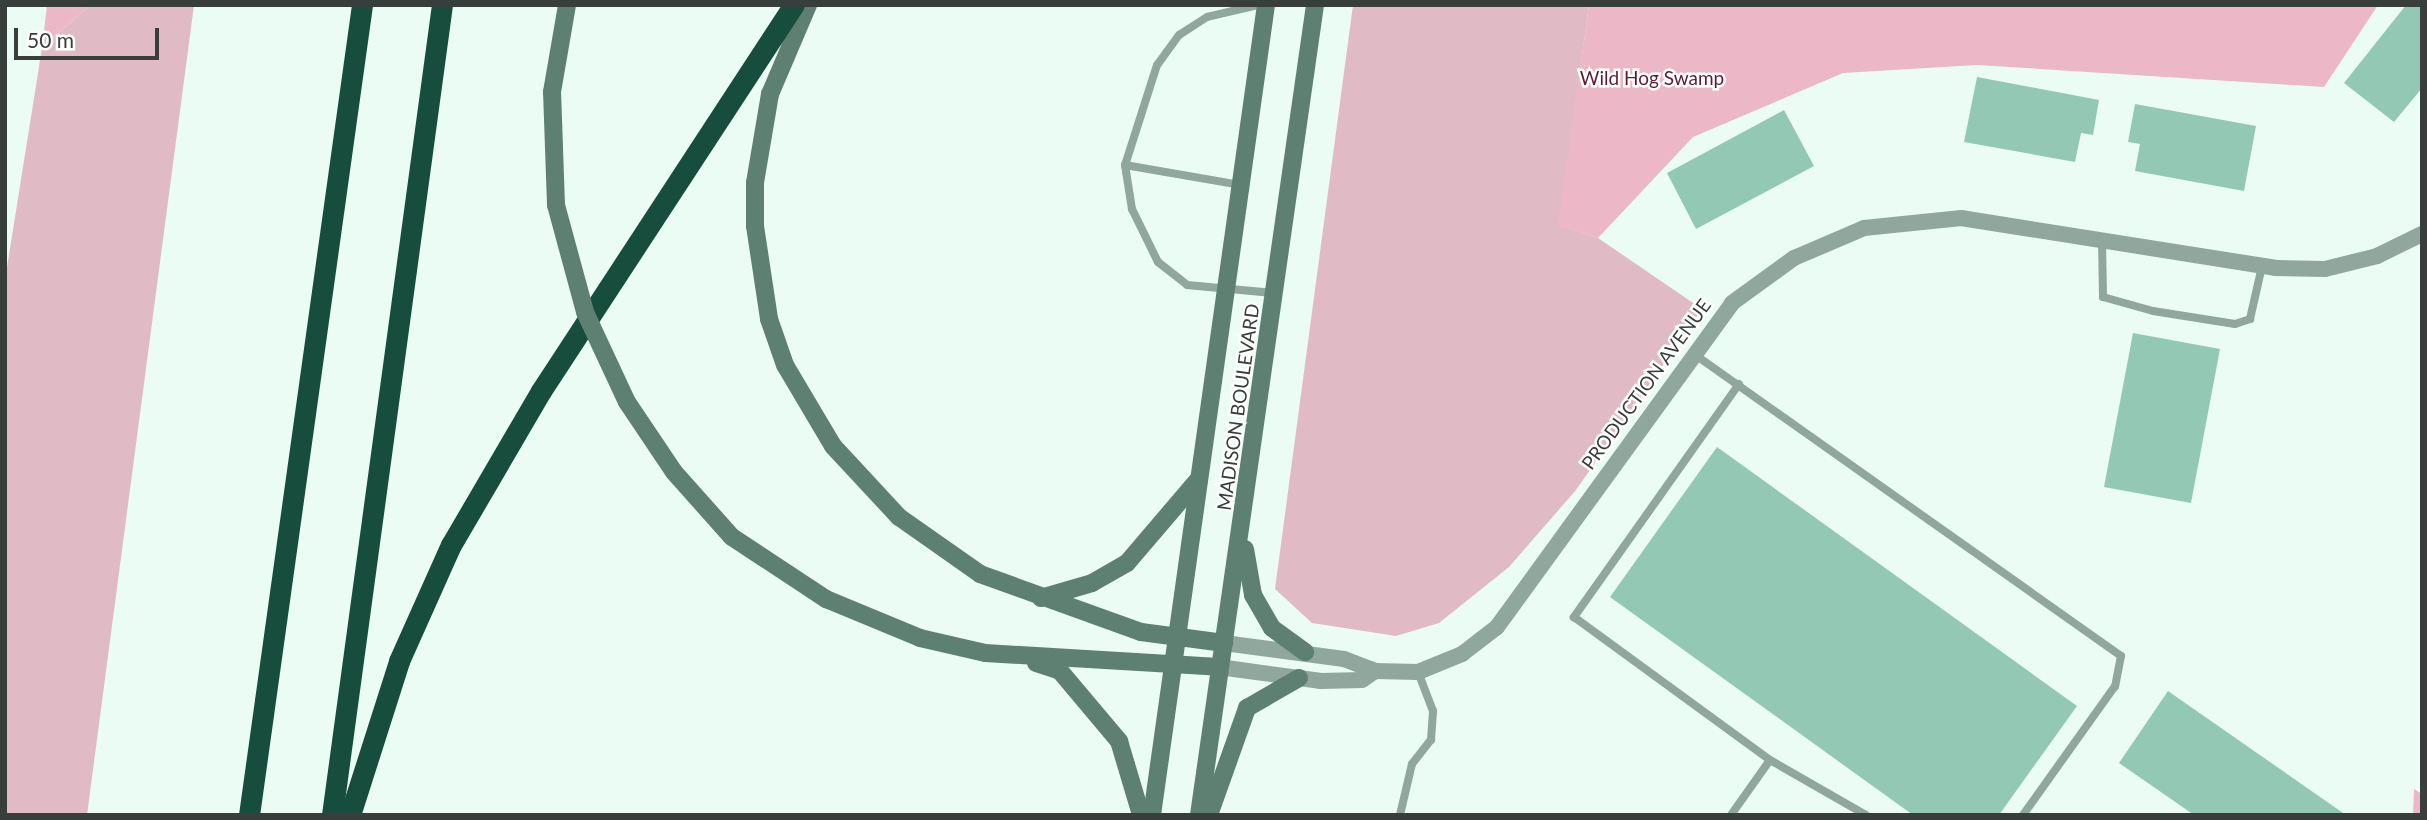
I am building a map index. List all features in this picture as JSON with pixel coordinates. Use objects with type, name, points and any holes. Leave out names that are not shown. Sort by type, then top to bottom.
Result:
[{"type":"highway","points":[[249,815],[362,5]]},
{"type":"highway","points":[[332,815],[442,5]]},
{"type":"highway","points":[[350,815],[399,661],[452,545],[541,391],[794,5]]},
{"type":"main road","points":[[567,5],[552,92],[556,205],[584,312],[627,402],[707,511],[792,580],[920,638],[1023,658],[1060,671],[1090,699],[1119,741],[1141,815]]},
{"type":"main road","points":[[808,5],[770,94],[755,183],[760,272],[785,365],[833,446],[899,517],[980,574],[1041,598],[1176,640],[1224,643]]},
{"type":"main road","name":"MADISON BOULEVARD","points":[[1152,815],[1266,5]]},
{"type":"main road","name":"MADISON BOULEVARD","points":[[1199,815],[1219,667],[1242,532],[1315,5]]},
{"type":"main road","points":[[1041,598],[1093,583],[1127,563],[1199,478]]},
{"type":"main road","points":[[1242,532],[1253,595],[1272,628],[1305,652]]},
{"type":"main road","points":[[1023,658],[1173,662],[1219,667]]},
{"type":"main road","points":[[1209,815],[1247,708],[1299,678]]},
{"type":"street","name":"PRODUCTION AVENUE","points":[[1224,643],[1305,652],[1376,671],[1418,672],[1462,654],[1497,627],[1732,303],[1794,258],[1864,228],[1961,218],[2102,238],[2262,266],[2325,269],[2377,256],[2422,234]]},
{"type":"street","name":"PRODUCTION AVENUE","points":[[1219,667],[1299,678],[1362,680],[1376,671]]},
{"type":"lane","points":[[1258,5],[1207,17],[1179,34],[1157,65],[1125,165],[1132,209],[1158,262],[1187,285],[1275,293]]},
{"type":"lane","points":[[1125,165],[1241,185]]},
{"type":"lane","points":[[2102,238],[2103,297],[2152,311],[2235,324],[2250,319],[2262,266]]},
{"type":"lane","points":[[1694,354],[2121,656],[2115,686],[2023,815]]},
{"type":"lane","points":[[1739,384],[1574,617],[1770,760],[1866,815]]},
{"type":"lane","points":[[1400,815],[1412,764],[1432,740],[1433,711],[1418,672]]},
{"type":"lane","points":[[1731,815],[1770,760]]},
{"type":"shaded area","points":[[90,5],[194,5],[87,815],[5,815],[5,280],[42,48]]},
{"type":"shaded area","points":[[1353,5],[1589,5],[1559,225],[1598,238],[1702,309],[1576,490],[1509,567],[1439,623],[1396,636],[1312,623],[1275,589]]},
{"type":"green space","points":[[47,5],[90,5],[42,48]]},
{"type":"green space","name":"Wild Hog Swamp","points":[[1589,5],[2378,5],[2324,87],[1977,65],[1843,73],[1693,137],[1598,238],[1558,225]]},
{"type":"green space","points":[[2414,789],[2422,794],[2422,815],[2413,815]]},
{"type":"building","points":[[2406,5],[2422,5],[2422,88],[2394,122],[2344,83]]},
{"type":"building","points":[[1977,77],[2099,100],[2093,135],[2081,133],[2075,162],[1964,142]]},
{"type":"building","points":[[2135,104],[2256,126],[2244,191],[2135,171],[2140,144],[2128,142]]},
{"type":"building","points":[[1784,110],[1814,166],[1696,229],[1667,173]]},
{"type":"building","points":[[2133,333],[2220,349],[2191,503],[2104,487]]},
{"type":"building","points":[[1717,447],[2077,706],[1999,815],[1913,815],[1610,597]]},
{"type":"building","points":[[2168,691],[2346,815],[2194,815],[2119,763]]}]
